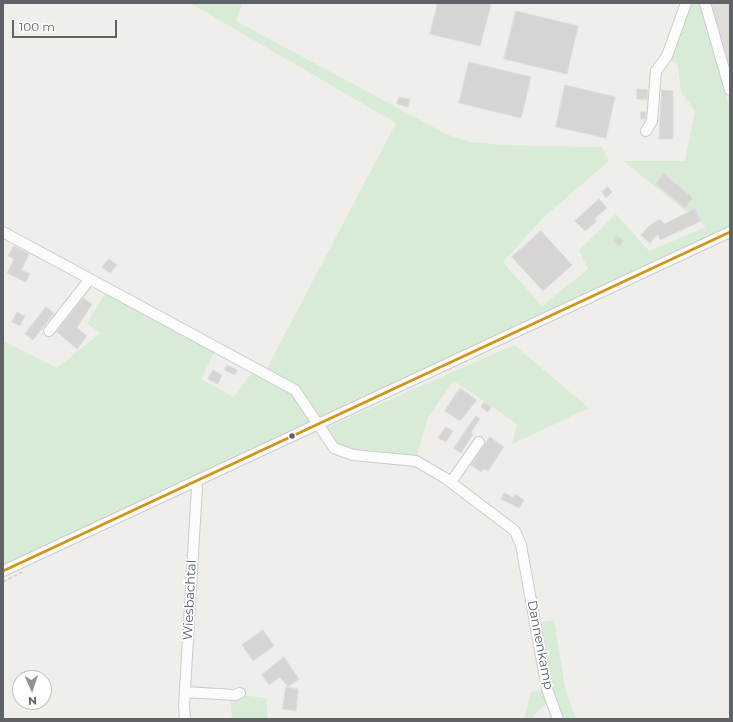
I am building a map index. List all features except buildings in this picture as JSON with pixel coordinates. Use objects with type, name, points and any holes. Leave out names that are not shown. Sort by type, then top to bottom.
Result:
[{"type":"street","points":[[646,131],[652,121],[656,71],[667,56],[686,3]]},
{"type":"street","points":[[705,3],[730,90]]},
{"type":"street","name":"Dannenkamp","points":[[3,232],[295,390],[308,407],[317,424],[334,448],[353,455],[416,461],[451,482],[515,531],[521,545],[548,689],[558,719]]},
{"type":"street","points":[[3,571],[730,232]]},
{"type":"street","points":[[49,331],[90,279]]},
{"type":"street","points":[[451,482],[479,442]]},
{"type":"street","name":"Wiesbachtal","points":[[185,719],[185,692],[197,487],[195,481]]},
{"type":"street","points":[[185,692],[234,695],[240,693]]},
{"type":"shaded area","points":[[709,3],[730,3],[730,79]]},
{"type":"green space","points":[[190,3],[242,3],[236,21],[446,134],[469,142],[502,145],[602,147],[609,161],[543,218],[503,262],[542,306],[588,269],[579,250],[616,214],[649,251],[706,227],[623,161],[685,161],[695,111],[681,92],[678,65],[669,59],[688,3],[702,3],[730,109],[730,227],[3,572],[3,341],[57,368],[100,333],[87,323],[108,290],[216,349],[201,379],[234,397],[254,370],[265,372],[396,123]]},
{"type":"green space","points":[[514,345],[589,408],[512,444],[517,424],[454,381],[428,417],[416,459],[334,447],[321,430]]},
{"type":"green space","points":[[554,620],[565,688],[576,719],[556,719],[548,703],[531,719],[524,719],[531,692],[549,689],[538,623]]},
{"type":"green space","points":[[233,694],[266,698],[268,719],[232,719],[230,696]]},
{"type":"transit line","points":[[3,571],[730,232]]}]
